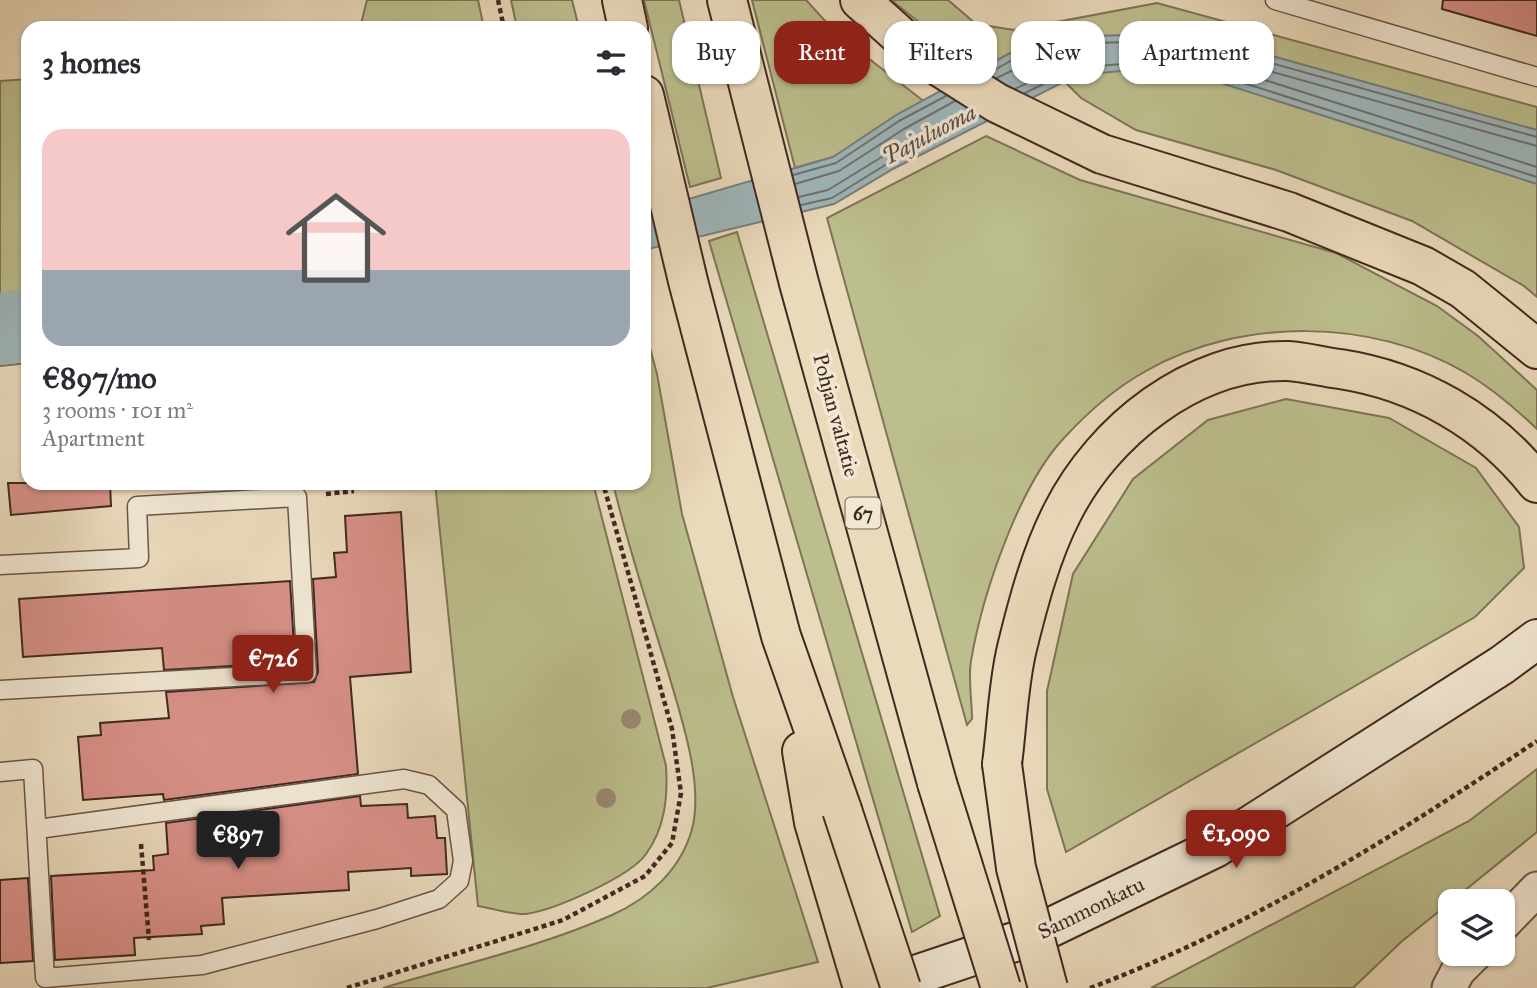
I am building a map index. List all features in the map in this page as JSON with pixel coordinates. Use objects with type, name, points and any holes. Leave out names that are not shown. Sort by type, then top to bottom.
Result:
[{"type":"highway","points":[[622,0],[626,21]]},
{"type":"highway","name":"Pohjan valtatie","points":[[727,0],[789,244],[937,783],[1001,988]]},
{"type":"highway","points":[[860,0],[921,55],[997,103],[1102,153],[1289,212],[1423,266],[1463,289],[1537,349]]},
{"type":"highway","points":[[651,125],[688,281],[828,816],[863,988]]},
{"type":"highway","points":[[1048,988],[1016,868],[1002,764],[1016,651],[1038,576],[1062,512],[1097,461],[1152,405],[1224,370],[1287,361],[1364,373],[1421,391],[1475,422],[1525,467],[1537,482]]},
{"type":"highway","points":[[828,816],[901,988]]},
{"type":"main road","name":"Sammonkatu","points":[[877,988],[1035,935],[1215,848],[1502,665],[1537,639]]},
{"type":"street","points":[[1515,912],[1537,889]]},
{"type":"street","points":[[1448,988],[1465,966]]},
{"type":"lane","points":[[1275,0],[1537,77]]},
{"type":"lane","points":[[0,565],[139,558],[136,506],[297,497],[307,673],[0,690]]},
{"type":"lane","points":[[0,772],[33,769],[45,978],[202,965],[377,919],[439,899],[458,881],[463,862],[456,810],[429,785],[404,779],[38,829]]},
{"type":"path","points":[[498,0],[502,21]]},
{"type":"path","points":[[347,988],[563,920],[645,876],[672,843],[681,793],[672,729],[605,490]]},
{"type":"path","points":[[1090,988],[1130,973],[1314,882],[1420,819],[1537,741]]},
{"type":"path","points":[[139,815],[151,969]]},
{"type":"green space","points":[[367,0],[478,0],[482,21],[362,21]]},
{"type":"green space","points":[[511,0],[572,0],[577,21],[516,21]]},
{"type":"green space","points":[[644,0],[679,0],[684,21],[672,21],[672,84],[699,84],[721,178],[690,187]]},
{"type":"green space","points":[[752,0],[806,0],[825,21],[774,21],[774,84],[870,84],[870,60],[884,70],[884,84],[902,84],[930,106],[833,157],[795,168],[760,31],[760,21],[757,21]]},
{"type":"green space","points":[[891,0],[948,0],[972,21],[917,21]]},
{"type":"green space","points":[[1157,3],[1223,21],[1119,21],[1119,84],[1274,84],[1274,35],[1537,107],[1537,297],[1524,286],[1412,221],[1276,170],[1136,130],[1081,98],[1067,84],[1105,84],[1105,21],[1062,21]]},
{"type":"green space","points":[[997,27],[1011,30],[1011,54],[997,61]]},
{"type":"green space","points":[[21,80],[21,364],[0,366],[0,81]]},
{"type":"green space","points":[[986,136],[1080,180],[1336,253],[1437,306],[1478,336],[1537,390],[1537,429],[1503,399],[1466,373],[1429,355],[1390,342],[1349,334],[1306,331],[1264,333],[1183,353],[1146,371],[1113,393],[1064,438],[1047,459],[1017,513],[993,575],[976,635],[971,661],[972,719],[967,725],[827,218]]},
{"type":"green space","points":[[737,232],[940,916],[912,932],[709,241]]},
{"type":"green space","points":[[651,352],[682,514],[733,697],[818,962],[707,988],[383,988],[528,946],[612,915],[651,891],[680,857],[692,829],[695,811],[693,771],[679,709],[615,490],[651,490]]},
{"type":"green space","points":[[1286,399],[1389,418],[1476,468],[1519,527],[1524,568],[1475,617],[1066,852],[1047,789],[1047,691],[1073,574],[1133,479],[1208,420]]},
{"type":"green space","points":[[436,490],[595,490],[666,766],[661,823],[646,854],[637,863],[608,882],[572,899],[526,914],[478,906]]},
{"type":"green space","points":[[1537,769],[1537,832],[1467,889],[1438,889],[1438,912],[1401,942],[1353,988],[1151,988],[1469,821]]},
{"type":"water","points":[[1119,35],[1119,71],[1105,72],[1105,36]]},
{"type":"water","points":[[1011,53],[1011,84],[1059,84],[893,169],[834,204],[651,248],[651,210],[833,157],[896,115],[953,84],[997,84],[997,60]]},
{"type":"water","points":[[1274,56],[1537,130],[1537,184],[1224,84],[1274,84]]},
{"type":"building","points":[[1443,0],[1537,0],[1537,36],[1442,9]]},
{"type":"building","points":[[8,483],[21,483],[21,490],[110,490],[111,506],[11,515]]},
{"type":"building","points":[[401,512],[411,672],[350,677],[358,774],[164,800],[163,794],[83,800],[78,737],[101,735],[100,723],[169,718],[166,692],[314,682],[318,672],[313,579],[336,577],[334,553],[347,552],[345,516]]},
{"type":"building","points":[[290,581],[295,662],[164,670],[162,648],[23,657],[19,599]]},
{"type":"building","points":[[360,796],[361,806],[407,804],[408,818],[435,816],[437,838],[445,838],[447,874],[411,876],[411,868],[348,872],[349,890],[222,898],[224,924],[201,926],[202,934],[134,938],[135,955],[55,960],[51,876],[154,870],[153,856],[168,854],[166,823]]},
{"type":"building","points":[[28,878],[33,961],[0,963],[0,880]]},
{"type":"waterway","name":"Pajuluoma","points":[[0,329],[21,326]]}]
